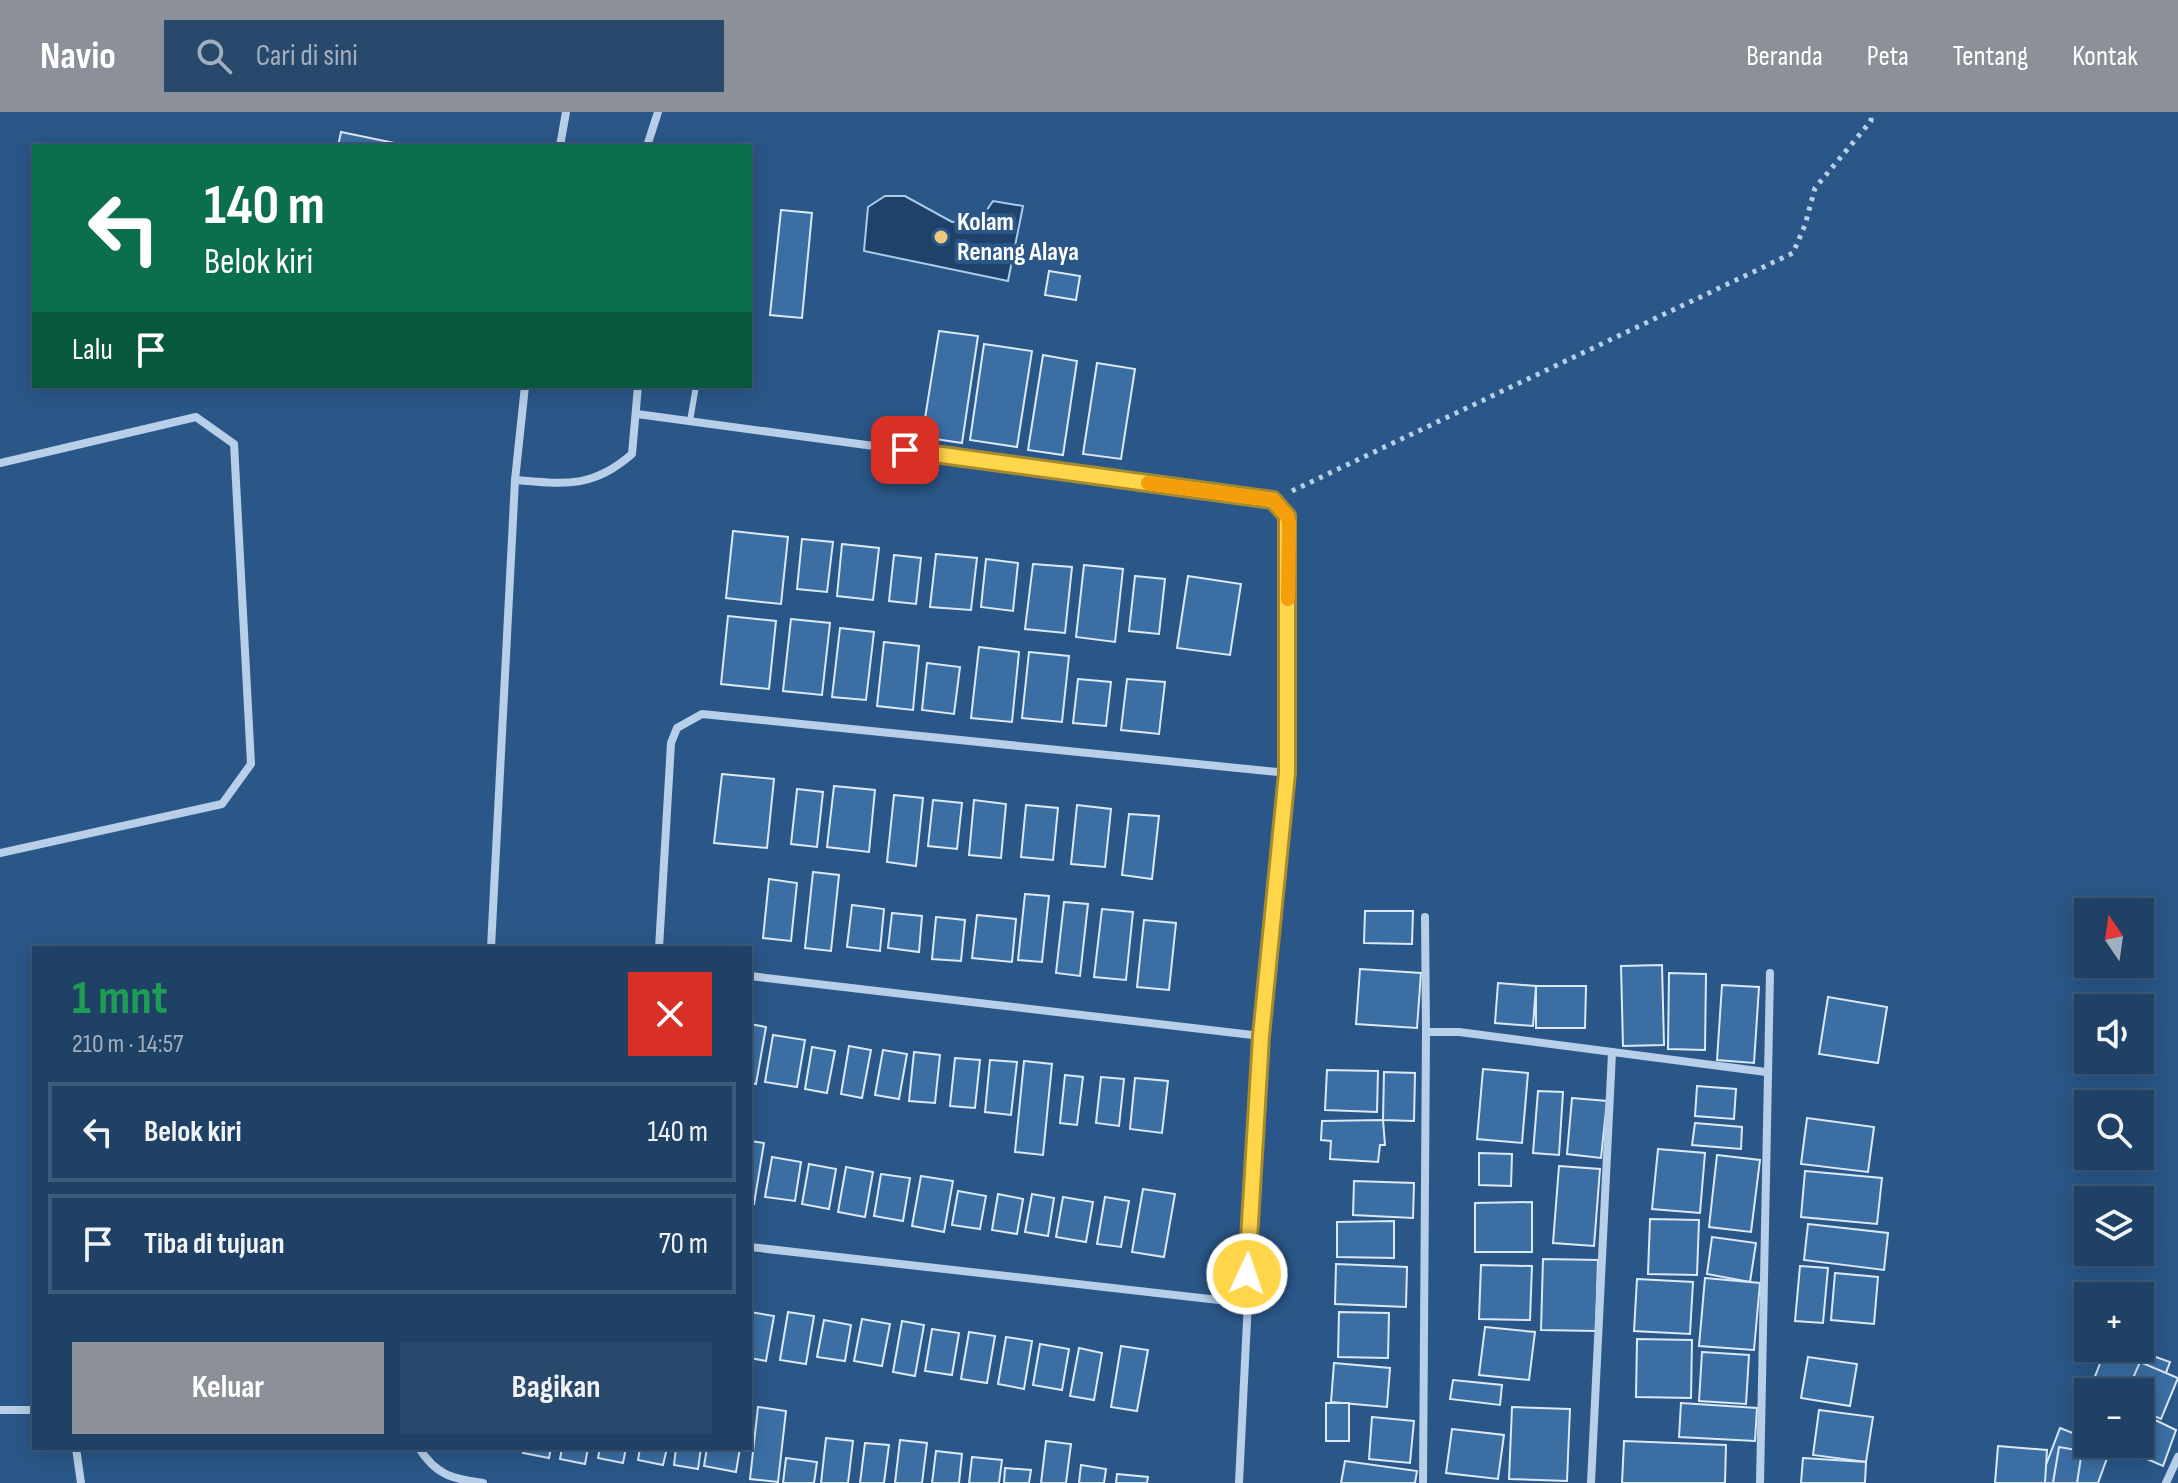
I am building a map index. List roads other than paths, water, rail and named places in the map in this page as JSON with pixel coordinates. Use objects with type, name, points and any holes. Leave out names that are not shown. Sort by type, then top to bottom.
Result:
[{"type":"street","points":[[560,144],[566,112]]},
{"type":"street","points":[[648,144],[658,112]]},
{"type":"street","points":[[491,946],[515,480],[525,388]]},
{"type":"street","points":[[515,480],[586,482],[610,473],[632,454],[638,388]]},
{"type":"street","points":[[637,414],[1273,500],[1287,516],[1287,773],[1261,1036],[1245,1303],[1239,1483]]},
{"type":"street","points":[[0,463],[196,417],[234,444],[251,764],[222,804],[0,853]]},
{"type":"street","points":[[659,946],[671,743],[677,728],[702,714],[1287,773]]},
{"type":"street","points":[[1423,1483],[1425,917]]},
{"type":"street","points":[[1760,1483],[1770,973]]},
{"type":"street","points":[[752,976],[1261,1036]]},
{"type":"street","points":[[1426,1032],[1459,1032],[1766,1072]]},
{"type":"street","points":[[1591,1483],[1612,1053]]},
{"type":"street","points":[[752,1247],[1245,1303]]},
{"type":"street","points":[[0,1410],[32,1410]]},
{"type":"street","points":[[76,1450],[81,1483]]},
{"type":"street","points":[[420,1450],[431,1468],[461,1480],[483,1483]]},
{"type":"street","points":[[2166,1483],[2178,1457]]},
{"type":"lane","points":[[690,421],[696,388]]},
{"type":"water","name":"Kolam Renang Alaya","points":[[885,196],[905,196],[952,222],[980,220],[993,201],[1023,206],[1008,281],[864,251],[868,207]]},
{"type":"place","name":"Kolam Renang Alaya","points":[[941,237]]}]
